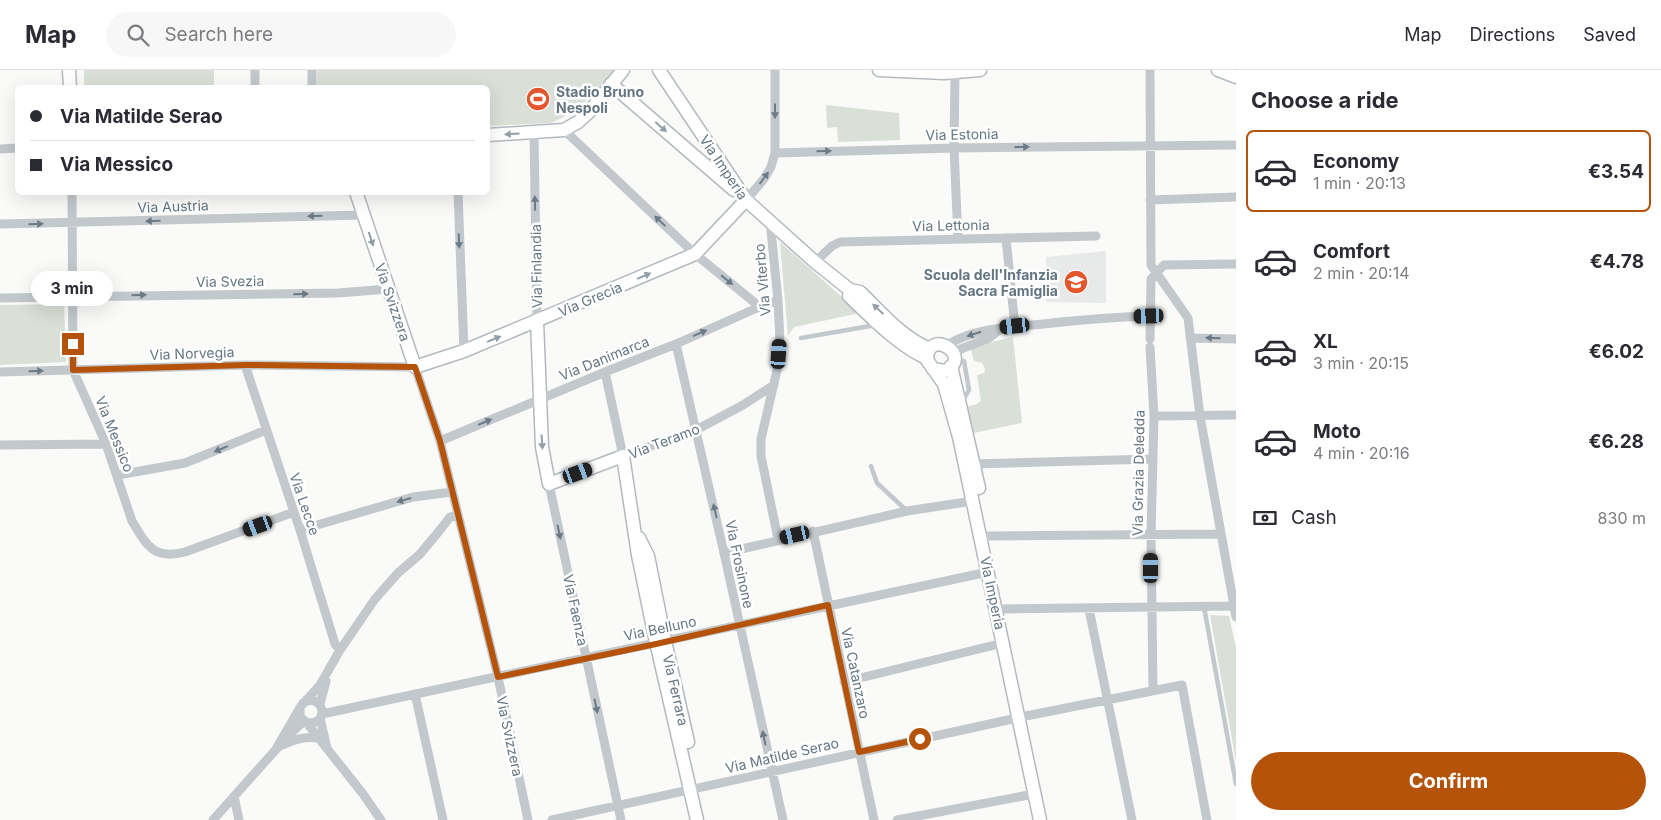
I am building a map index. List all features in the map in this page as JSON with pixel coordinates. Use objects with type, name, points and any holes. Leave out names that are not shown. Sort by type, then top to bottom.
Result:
[{"type":"street","points":[[69,70],[70,85]]},
{"type":"street","points":[[255,70],[255,85]]},
{"type":"street","points":[[312,70],[312,85]]},
{"type":"street","points":[[490,135],[564,130],[578,122],[590,111],[623,70]]},
{"type":"street","name":"Via Imperia","points":[[659,70],[716,166]]},
{"type":"street","points":[[746,200],[764,179],[776,153],[775,70]]},
{"type":"street","points":[[879,70],[955,72],[980,70]]},
{"type":"street","points":[[1150,70],[1151,265],[1188,318],[1200,416],[1236,617]]},
{"type":"street","points":[[1218,70],[1235,74]]},
{"type":"street","points":[[955,72],[954,148],[958,238]]},
{"type":"street","name":"Via Imperia","points":[[611,84],[716,166],[746,200],[815,262],[850,290],[860,292],[906,336],[928,353]]},
{"type":"street","points":[[564,130],[695,254],[754,302],[757,308]]},
{"type":"street","name":"Via Finlandia","points":[[534,132],[539,400]]},
{"type":"street","name":"Via Estonia","points":[[776,153],[954,148],[1236,144]]},
{"type":"street","points":[[0,149],[15,148]]},
{"type":"street","name":"Via Messico","points":[[72,195],[73,370],[106,444],[135,526],[150,546],[162,554],[171,556],[294,512]]},
{"type":"street","name":"Via Svizzera","points":[[357,195],[440,441],[498,677],[528,820]]},
{"type":"street","points":[[458,195],[464,351]]},
{"type":"street","points":[[1150,200],[1236,197]]},
{"type":"street","name":"Via Grecia","points":[[415,367],[464,351],[695,254],[746,200]]},
{"type":"street","name":"Via Austria","points":[[0,224],[364,215]]},
{"type":"street","name":"Via Viterbo","points":[[775,226],[771,231],[780,342],[778,366],[761,439],[761,456],[778,539]]},
{"type":"street","name":"Via Lettonia","points":[[815,262],[832,246],[840,242],[1096,236]]},
{"type":"street","points":[[1006,238],[1015,326]]},
{"type":"street","points":[[1157,273],[1164,265],[1236,264]]},
{"type":"street","name":"Via Grazia Deledda","points":[[1153,690],[1151,535],[1154,416],[1149,316],[1150,279],[1157,273]]},
{"type":"street","name":"Via Svezia","points":[[0,298],[338,293],[388,289]]},
{"type":"street","name":"Via Imperia","points":[[850,290],[849,296],[909,349],[928,353]]},
{"type":"street","name":"Via Danimarca","points":[[440,441],[778,300]]},
{"type":"street","points":[[954,357],[939,344],[928,353],[928,363],[934,369],[945,371],[961,349],[989,338],[1002,328],[1103,318],[1149,316]]},
{"type":"street","points":[[1190,338],[1236,339]]},
{"type":"street","name":"Via Frosinone","points":[[676,344],[783,820]]},
{"type":"street","name":"Via Imperia","points":[[954,357],[959,399],[1004,608],[1034,794],[1040,820]]},
{"type":"street","name":"Via Norvegia","points":[[0,372],[246,365],[415,367]]},
{"type":"street","name":"Via Lecce","points":[[246,365],[335,644],[340,650]]},
{"type":"street","name":"Via Imperia","points":[[934,369],[941,379],[948,396],[959,437],[1003,643],[1049,820]]},
{"type":"street","name":"Via Ferrara","points":[[605,372],[623,456],[636,532],[648,556],[660,642],[695,789],[705,820]]},
{"type":"street","name":"Via Teramo","points":[[549,484],[696,430],[743,405],[774,385]]},
{"type":"street","name":"Via Faenza","points":[[539,400],[542,447],[549,484],[620,820]]},
{"type":"street","points":[[1154,416],[1236,415]]},
{"type":"street","points":[[118,475],[185,463],[266,430]]},
{"type":"street","points":[[0,445],[106,444]]},
{"type":"street","points":[[974,464],[1152,459]]},
{"type":"street","points":[[300,530],[413,497],[452,492]]},
{"type":"street","points":[[724,552],[907,511],[972,501]]},
{"type":"street","points":[[276,749],[294,717],[320,685],[340,650],[375,599],[398,573],[420,554],[450,517],[458,515]]},
{"type":"street","name":"Via Catanzaro","points":[[813,531],[874,820]]},
{"type":"street","points":[[989,536],[1220,534]]},
{"type":"street","name":"Via Belluno","points":[[321,711],[338,711],[988,572]]},
{"type":"street","points":[[1004,608],[1234,606]]},
{"type":"street","points":[[1089,608],[1132,820]]},
{"type":"street","points":[[844,682],[1003,643]]},
{"type":"street","points":[[212,820],[276,749],[305,722],[315,723],[321,711],[330,669]]},
{"type":"street","name":"Via Matilde Serao","points":[[552,820],[1022,717],[1182,685],[1207,820]]},
{"type":"street","points":[[415,694],[443,820]]},
{"type":"street","points":[[327,748],[321,711],[312,700],[302,707],[300,717],[327,748],[381,820]]},
{"type":"street","points":[[276,749],[300,738],[318,738]]},
{"type":"street","name":"Via Ferrara","points":[[695,789],[697,820]]},
{"type":"street","points":[[897,820],[1034,794]]},
{"type":"street","points":[[234,796],[240,820]]},
{"type":"lane","points":[[801,338],[879,324]]},
{"type":"lane","points":[[871,466],[877,483],[907,511]]},
{"type":"lane","points":[[1204,607],[1236,784]]},
{"type":"shaded area","points":[[84,70],[214,70],[214,85],[84,85]]},
{"type":"shaded area","name":"Stadio Bruno Nespoli","points":[[317,70],[614,70],[578,110],[551,123],[490,126],[490,85],[317,85]]},
{"type":"shaded area","points":[[826,105],[899,113],[900,140],[838,142],[837,127],[827,128]]},
{"type":"shaded area","points":[[780,242],[860,313],[794,327],[788,336]]},
{"type":"shaded area","name":"Scuola dell'Infanzia Sacra Famiglia","points":[[1106,251],[1106,303],[1046,302],[1046,257]]},
{"type":"shaded area","points":[[64,304],[66,362],[0,365],[0,305]]},
{"type":"shaded area","points":[[1013,337],[1022,423],[974,433],[969,422],[971,420],[968,419],[967,415],[970,412],[967,411],[966,407],[981,401],[977,375],[984,373],[985,369],[982,363],[974,361],[970,347]]},
{"type":"shaded area","points":[[1210,615],[1229,616],[1236,647],[1236,762]]},
{"type":"place","name":"Stadio Bruno Nespoli","points":[[538,99]]},
{"type":"place","name":"Scuola dell'Infanzia Sacra Famiglia","points":[[1076,282]]},
{"type":"route","points":[[73,344],[73,370],[246,365],[415,367],[440,441],[498,677],[828,605],[859,752],[920,739]]}]
